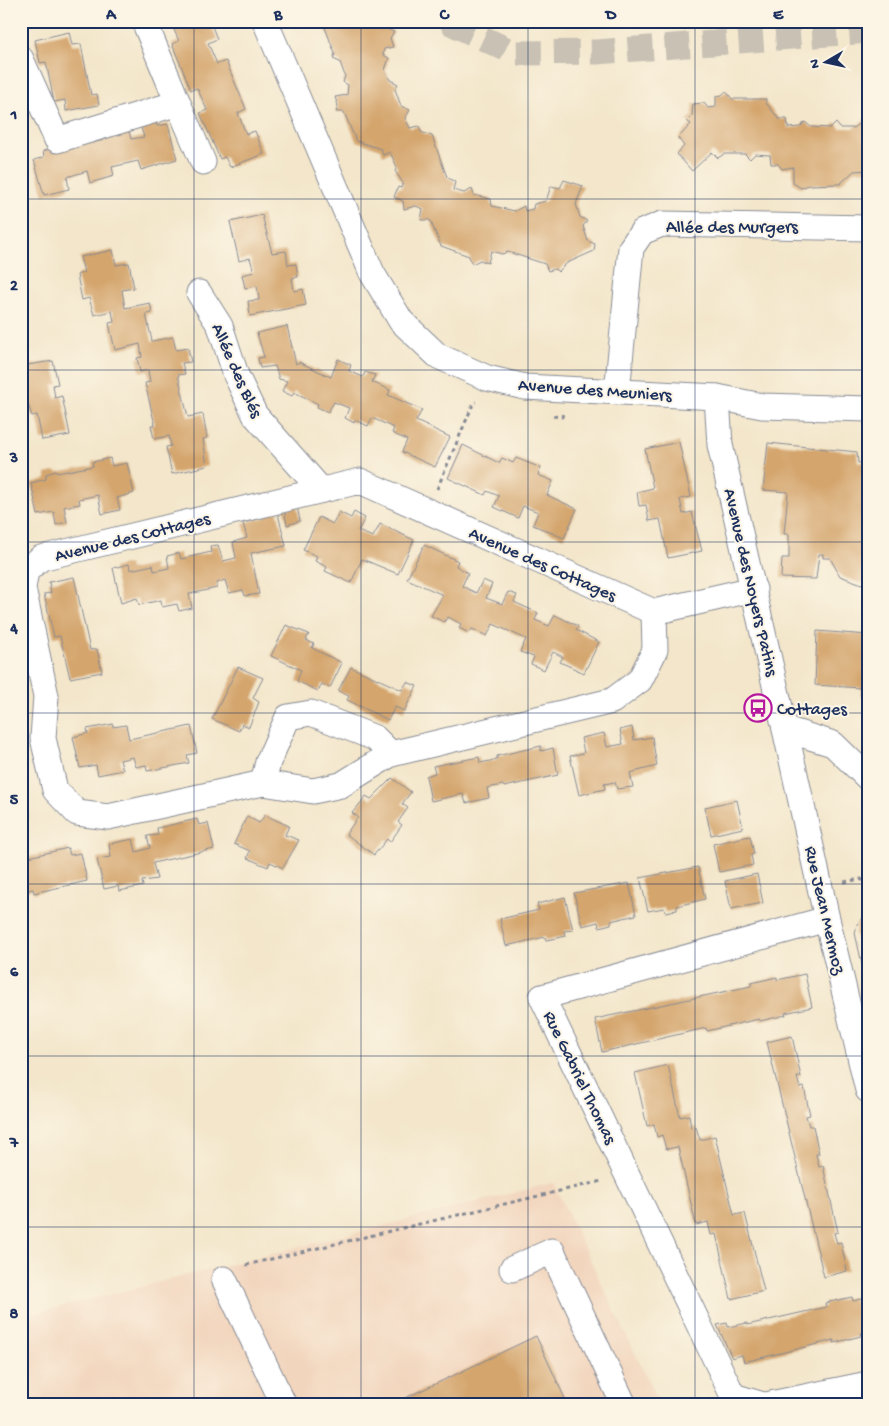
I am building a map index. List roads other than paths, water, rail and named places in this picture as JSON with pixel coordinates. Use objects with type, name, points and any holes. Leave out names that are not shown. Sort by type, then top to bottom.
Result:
[{"type":"street","points":[[144,21],[203,162]]},
{"type":"street","name":"Avenue des Meuniers","points":[[265,21],[372,273],[401,321],[438,356],[487,378],[525,387],[717,397],[762,406],[868,409]]},
{"type":"street","points":[[21,60],[57,140],[178,103]]},
{"type":"street","name":"Allée des Murgers","points":[[617,392],[631,248],[642,232],[662,224],[868,228]]},
{"type":"street","name":"Allée des Blés","points":[[199,293],[220,326],[236,375],[255,416],[321,490]]},
{"type":"street","name":"Avenue des Noyers Patins","points":[[717,397],[720,445],[754,589],[781,745]]},
{"type":"street","name":"Avenue des Cottages","points":[[360,481],[654,612],[655,650],[640,680],[612,702],[391,754],[341,785],[313,791],[263,783],[108,817],[77,812],[55,790],[43,738],[46,696],[23,588],[24,563],[321,490],[360,481]]},
{"type":"street","points":[[654,612],[754,589]]},
{"type":"street","points":[[263,783],[268,762],[288,717],[311,713],[375,738],[391,754]]},
{"type":"street","points":[[781,745],[833,744],[868,778]]},
{"type":"street","name":"Rue Jean Mermoz","points":[[781,745],[827,919],[868,1090]]},
{"type":"street","name":"Rue Gabriel Thomas","points":[[827,919],[542,997],[733,1396],[764,1405],[868,1384]]},
{"type":"street","points":[[512,1269],[552,1252],[624,1405]]},
{"type":"street","points":[[224,1279],[284,1405]]},
{"type":"tunnel","points":[[451,21],[453,24],[514,53],[597,52],[868,31]]},
{"type":"place","name":"Cottages","points":[[758,708]]}]
